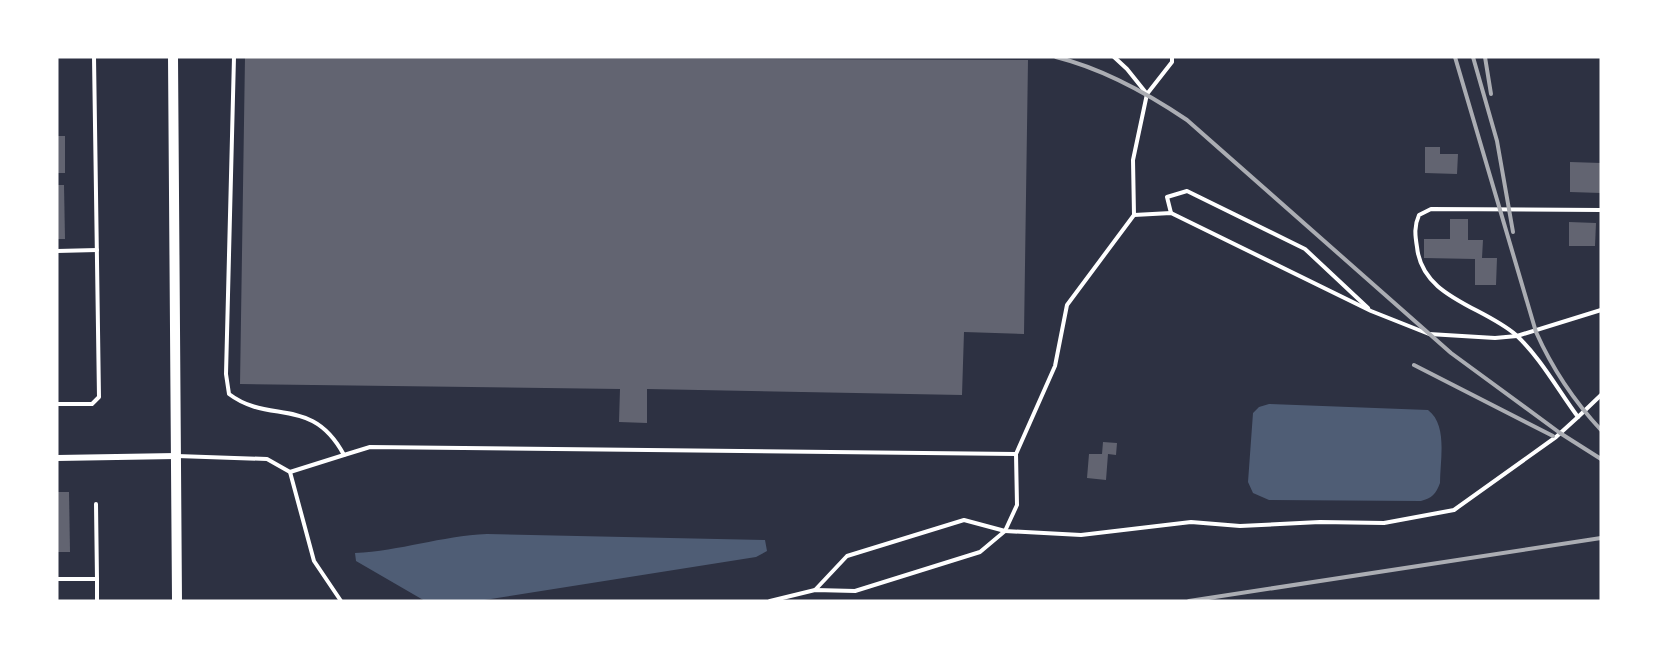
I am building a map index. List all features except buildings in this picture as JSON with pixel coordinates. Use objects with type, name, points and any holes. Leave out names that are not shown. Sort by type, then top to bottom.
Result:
[{"type":"main road","points":[[173,57],[177,601]]},
{"type":"street","points":[[57,458],[177,456]]},
{"type":"lane","points":[[57,404],[92,404],[99,397],[94,57]]},
{"type":"lane","points":[[234,57],[226,374],[229,394],[241,403],[289,412],[317,422],[334,436],[344,455]]},
{"type":"lane","points":[[1114,57],[1128,69],[1147,94]]},
{"type":"lane","points":[[770,601],[815,590],[855,591],[980,552],[1005,531],[1017,505],[1016,454],[1055,366],[1067,305],[1134,215],[1133,160],[1147,94],[1172,62],[1172,57]]},
{"type":"lane","points":[[1171,213],[1167,197],[1187,191],[1219,206],[1305,249],[1371,311]]},
{"type":"lane","points":[[1578,417],[1517,336],[1496,319],[1468,306],[1431,282],[1418,260],[1414,226],[1419,215],[1431,209],[1601,210]]},
{"type":"lane","points":[[1134,215],[1171,213],[1371,311],[1429,334],[1495,338],[1517,336],[1601,310]]},
{"type":"lane","points":[[57,251],[97,250]]},
{"type":"lane","points":[[815,590],[847,556],[964,520],[1005,531],[1081,536],[1191,522],[1240,526],[1320,522],[1384,524],[1454,510],[1556,437],[1601,395]]},
{"type":"lane","points":[[290,472],[370,447],[1016,454]]},
{"type":"lane","points":[[177,456],[267,459],[290,472],[314,561],[341,601]]},
{"type":"lane","points":[[96,504],[97,601]]},
{"type":"lane","points":[[57,579],[97,579]]},
{"type":"water","points":[[1269,404],[1428,410],[1434,416],[1441,434],[1440,483],[1437,490],[1431,497],[1421,501],[1269,500],[1253,493],[1248,482],[1253,413],[1259,407]]},
{"type":"water","points":[[487,534],[765,540],[767,551],[756,557],[478,601],[425,601],[356,561],[355,553]]},
{"type":"railway","points":[[1056,57],[1108,75],[1156,100],[1187,120],[1451,353],[1560,433],[1601,459]]},
{"type":"railway","points":[[1455,57],[1536,332],[1564,384],[1601,430]]},
{"type":"railway","points":[[1473,57],[1497,141],[1513,232]]},
{"type":"railway","points":[[1485,57],[1491,94]]},
{"type":"railway","points":[[1414,365],[1553,436]]},
{"type":"railway","points":[[1189,601],[1601,538]]}]
